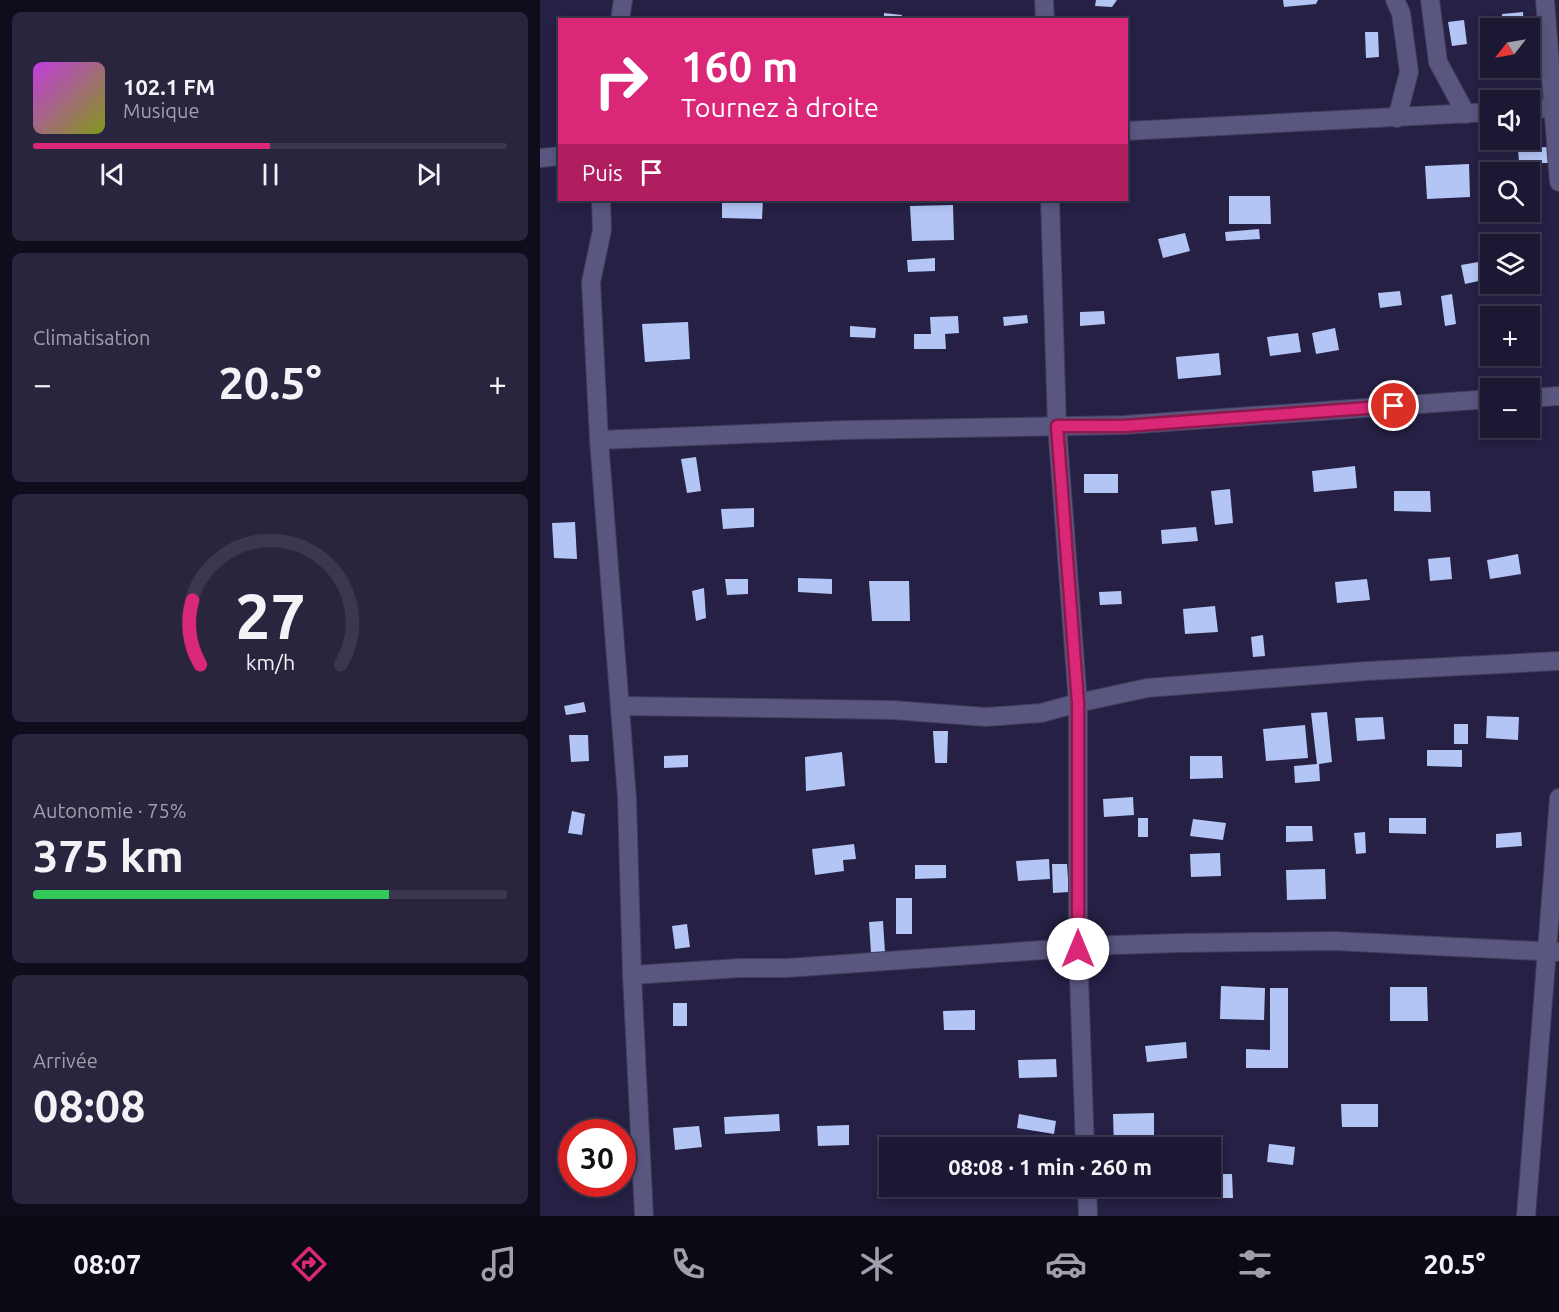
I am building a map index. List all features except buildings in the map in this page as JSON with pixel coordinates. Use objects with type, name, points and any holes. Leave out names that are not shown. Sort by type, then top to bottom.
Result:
[{"type":"street","points":[[620,18],[623,0]]},
{"type":"street","points":[[1044,0],[1045,18]]},
{"type":"street","points":[[1395,0],[1401,13],[1409,72],[1397,118]]},
{"type":"street","points":[[1430,0],[1438,62],[1466,114]]},
{"type":"street","points":[[1545,0],[1559,182]]},
{"type":"street","points":[[1540,109],[1553,108]]},
{"type":"street","points":[[1128,131],[1480,113]]},
{"type":"street","points":[[540,158],[558,156]]},
{"type":"street","points":[[601,201],[602,230],[591,282],[599,440],[627,798],[632,975],[644,1216]]},
{"type":"street","points":[[1050,201],[1057,426],[1078,703],[1078,949],[1085,1137]]},
{"type":"street","points":[[1540,397],[1559,396]]},
{"type":"street","points":[[599,440],[845,430],[1124,426],[1480,400]]},
{"type":"street","points":[[621,706],[892,710],[986,717],[1041,713],[1147,688],[1356,672],[1559,661]]},
{"type":"street","points":[[1526,1216],[1554,952],[1559,798]]},
{"type":"street","points":[[632,975],[740,968],[787,968],[1180,942],[1334,941],[1554,952]]},
{"type":"street","points":[[1087,1197],[1088,1216]]},
{"type":"route","points":[[1078,949],[1078,703],[1057,426],[1124,426],[1394,406]]}]
